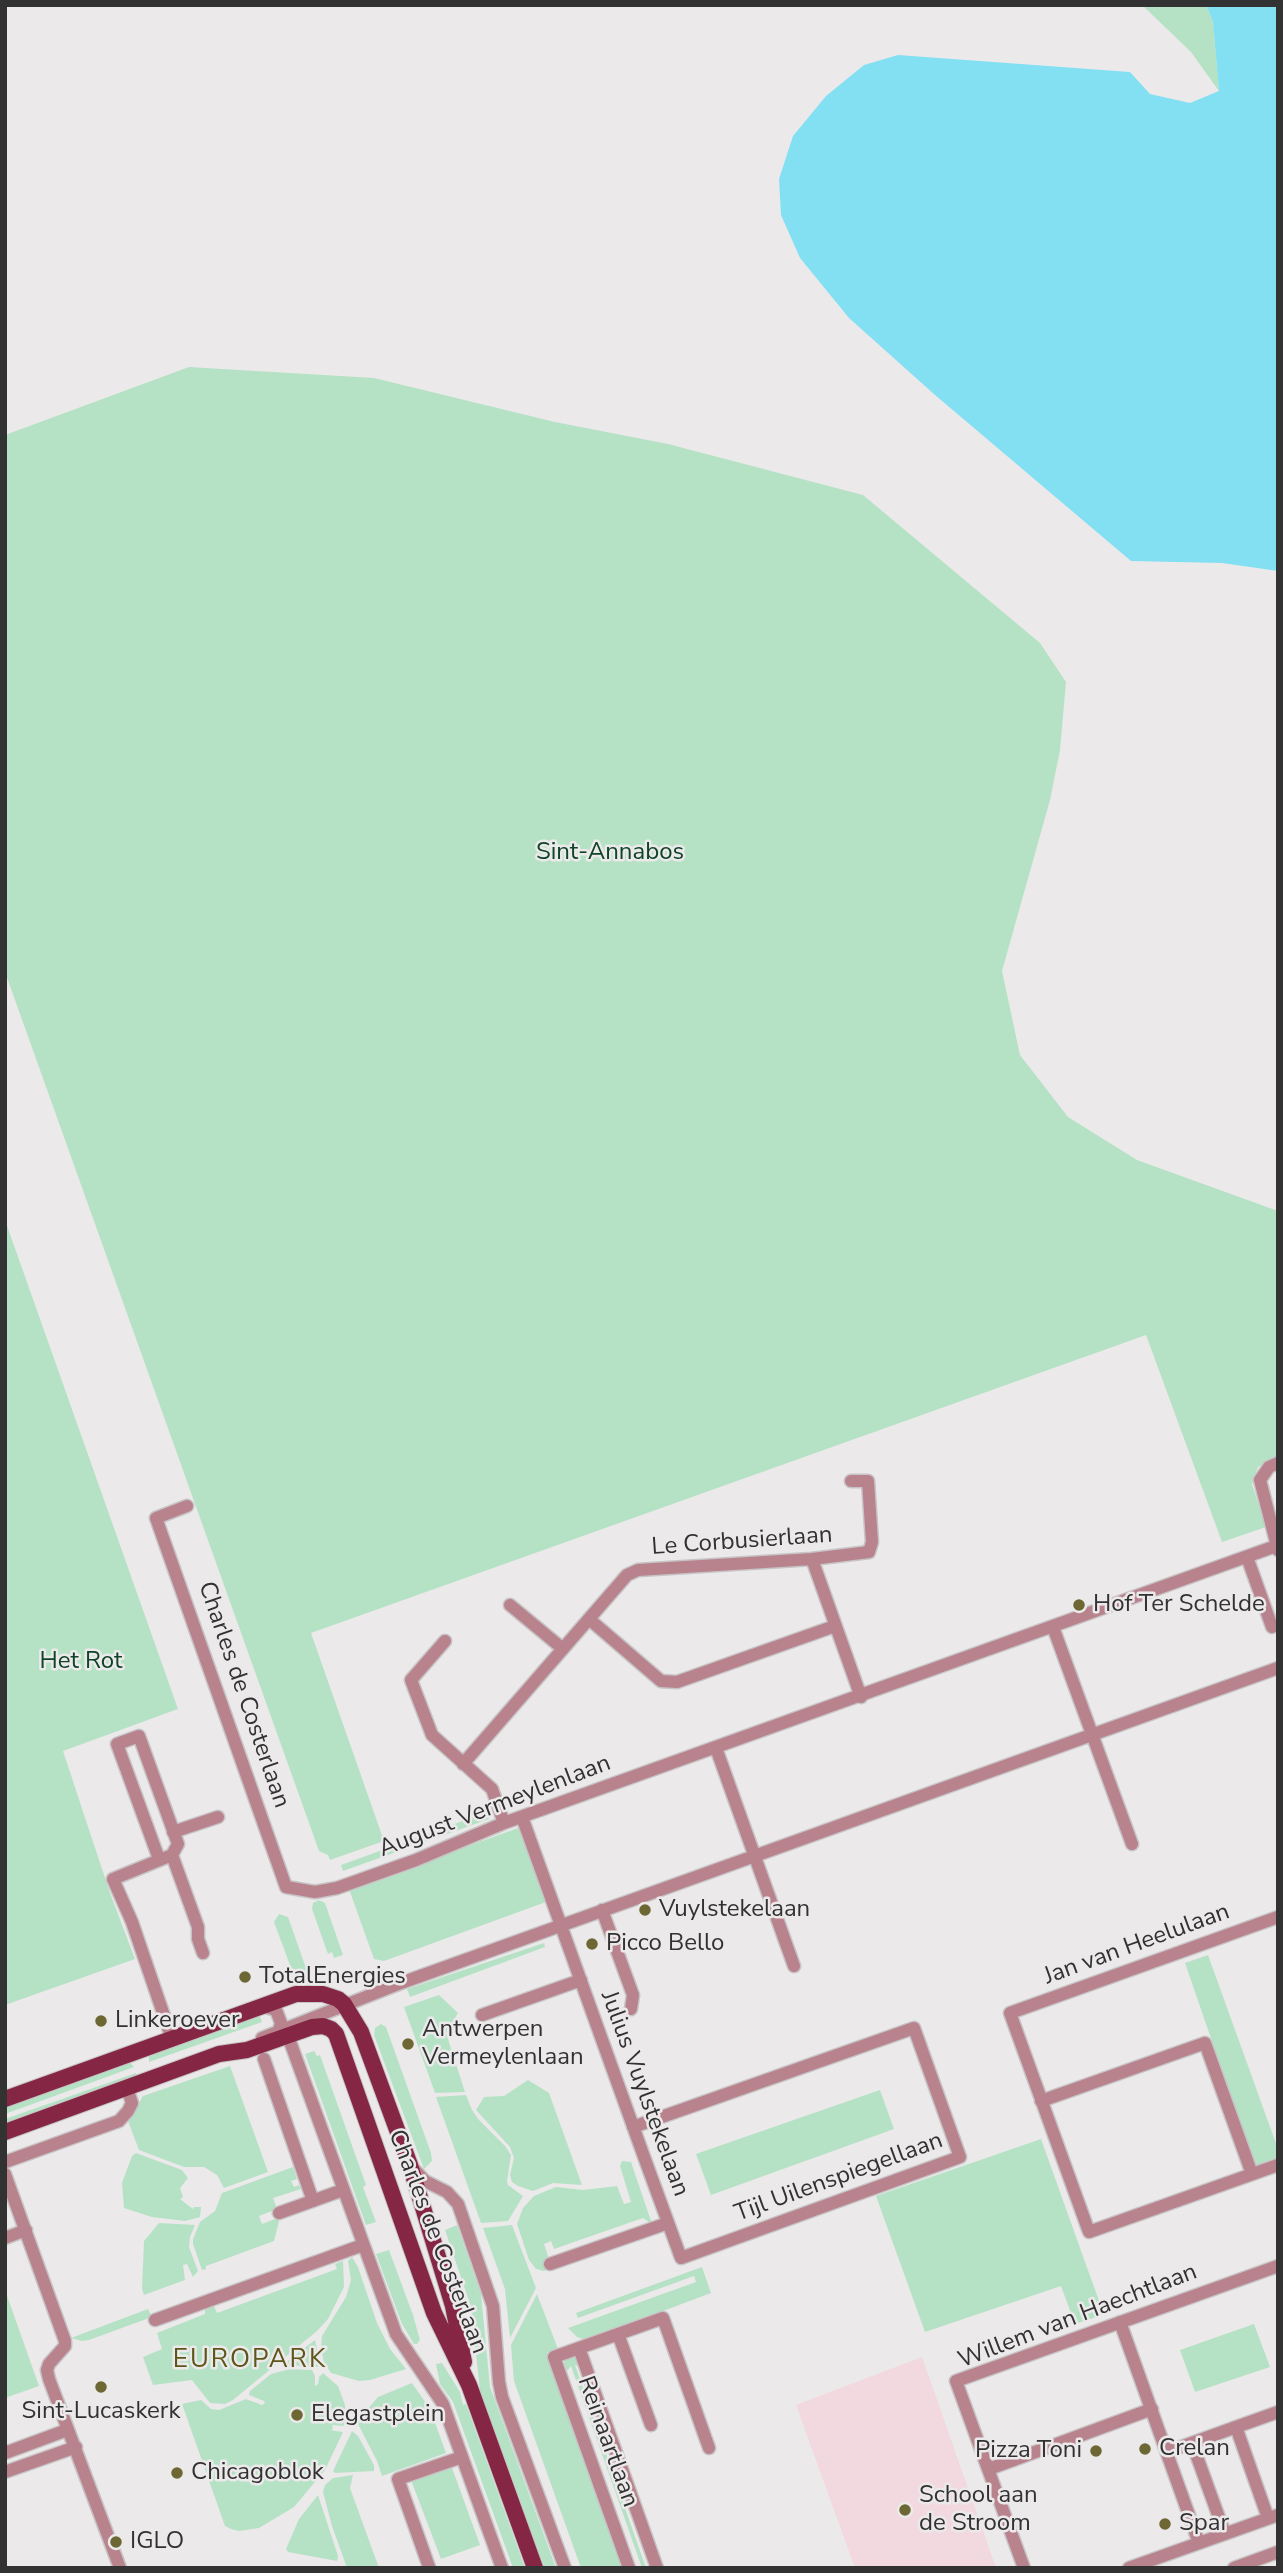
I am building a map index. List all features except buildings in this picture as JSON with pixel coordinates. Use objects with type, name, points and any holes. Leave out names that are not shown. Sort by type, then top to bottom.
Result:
[{"type":"main road","points":[[5,2099],[305,1993],[323,1994],[340,2006]]},
{"type":"main road","name":"Charles de Costerlaan","points":[[340,2006],[361,2032],[410,2165],[453,2306],[468,2385]]},
{"type":"main road","points":[[5,2132],[219,2054],[247,2050],[284,2033],[323,2026],[336,2034]]},
{"type":"main road","name":"Charles de Costerlaan","points":[[336,2034],[434,2313],[468,2385],[535,2568]]},
{"type":"street","points":[[1277,1548],[1260,1480],[1269,1467],[1278,1463]]},
{"type":"street","name":"Le Corbusierlaan","points":[[463,1764],[628,1575],[638,1570],[864,1554],[872,1548],[868,1481],[851,1482]]},
{"type":"street","name":"Charles de Costerlaan","points":[[187,1506],[156,1518],[286,1887]]},
{"type":"street","name":"August Vermeylenlaan","points":[[286,1887],[315,1892],[337,1888],[522,1817],[1277,1548]]},
{"type":"street","points":[[1247,1557],[1272,1627]]},
{"type":"street","points":[[812,1559],[861,1697]]},
{"type":"street","points":[[510,1605],[563,1649]]},
{"type":"street","points":[[589,1619],[661,1681],[677,1682],[835,1626]]},
{"type":"street","points":[[1054,1627],[1132,1844]]},
{"type":"street","points":[[445,1641],[411,1680],[432,1735],[492,1789],[504,1824]]},
{"type":"street","points":[[284,2033],[340,2006],[1278,1668]]},
{"type":"street","points":[[172,2039],[132,1922],[113,1879],[166,1857],[178,1844],[139,1736],[117,1744],[166,1857],[198,1927],[198,1939],[203,1953]]},
{"type":"street","points":[[716,1748],[794,1966]]},
{"type":"street","points":[[173,1832],[218,1816]]},
{"type":"street","name":"Julius Vuylstekelaan","points":[[522,1817],[681,2258]]},
{"type":"street","points":[[603,1910],[633,1995],[631,2009]]},
{"type":"street","name":"Jan van Heelulaan","points":[[1041,2101],[1010,2013],[1278,1917]]},
{"type":"street","name":"Julius Vuylstekelaan","points":[[482,2015],[581,1980]]},
{"type":"street","points":[[263,2006],[276,2010],[396,2334],[443,2404],[502,2568]]},
{"type":"street","name":"Charles de Costerlaan","points":[[336,2034],[331,2022],[340,2006]]},
{"type":"street","name":"Tijl Uilenspiegellaan","points":[[633,2127],[914,2028],[917,2036],[960,2157],[681,2258]]},
{"type":"street","points":[[1252,2174],[1205,2043],[1041,2101],[1089,2232],[1278,2165]]},
{"type":"street","points":[[264,2059],[313,2200]]},
{"type":"street","points":[[5,2162],[119,2121],[132,2103],[127,2088]]},
{"type":"street","name":"Charles de Costerlaan","points":[[410,2165],[425,2181],[447,2192],[458,2204],[493,2306],[502,2397],[565,2568]]},
{"type":"street","points":[[5,2174],[65,2341],[65,2346],[52,2358],[47,2370],[66,2430],[76,2447],[120,2568]]},
{"type":"street","points":[[279,2213],[343,2190]]},
{"type":"street","name":"Julius Vuylstekelaan","points":[[551,2264],[668,2223]]},
{"type":"street","points":[[5,2238],[26,2230]]},
{"type":"street","points":[[156,2320],[363,2245]]},
{"type":"street","name":"Willem van Haechtlaan","points":[[1024,2568],[957,2381],[1278,2266]]},
{"type":"street","name":"Reinaartlaan","points":[[629,2568],[554,2357],[663,2318],[709,2448]]},
{"type":"street","points":[[1120,2322],[1199,2543]]},
{"type":"street","name":"Reinaartlaan","points":[[618,2334],[651,2425]]},
{"type":"street","name":"Reinaartlaan","points":[[579,2347],[657,2568]]},
{"type":"street","points":[[989,2469],[1152,2409]]},
{"type":"street","points":[[1167,2452],[1278,2412]]},
{"type":"street","points":[[1129,2568],[1273,2516],[1236,2427]]},
{"type":"street","points":[[5,2453],[66,2430]]},
{"type":"street","points":[[1192,2443],[1225,2533]]},
{"type":"street","points":[[5,2472],[76,2447]]},
{"type":"street","points":[[429,2567],[398,2479],[462,2457]]},
{"type":"street","points":[[1234,2568],[1278,2552]]},
{"type":"shaded area","name":"School aan de Stroom","points":[[922,2357],[996,2568],[855,2568],[796,2405]]},
{"type":"green space","points":[[1142,5],[1206,5],[1213,22],[1219,91],[1191,52]]},
{"type":"green space","name":"Sint-Annabos","points":[[189,367],[374,378],[555,422],[668,444],[863,495],[1040,643],[1066,682],[1060,750],[1050,800],[1002,971],[1020,1055],[1068,1117],[1137,1160],[1278,1211],[1278,1456],[1258,1467],[1252,1484],[1266,1527],[1222,1542],[1146,1335],[311,1633],[384,1841],[330,1860],[328,1855],[319,1851],[5,972],[5,435]]},
{"type":"green space","name":"Het Rot","points":[[5,1220],[178,1709],[63,1751],[135,1959],[5,2005]]},
{"type":"green space","points":[[493,1810],[494,1813],[489,1819],[343,1871],[341,1865]]},
{"type":"green space","points":[[518,1828],[546,1902],[384,1961],[374,1959],[349,1889]]},
{"type":"green space","points":[[319,1900],[325,1903],[343,1955],[334,1958],[332,1952],[328,1954],[312,1909],[313,1903]]},
{"type":"green space","points":[[279,1914],[288,1917],[307,1971],[294,1976],[274,1922]]},
{"type":"green space","points":[[544,1943],[545,1947],[410,1997],[407,1989]]},
{"type":"green space","points":[[1208,1955],[1278,2149],[1278,2158],[1255,2166],[1185,1963]]},
{"type":"green space","points":[[439,1995],[458,2013],[446,2033],[465,2092],[435,2093],[404,2007]]},
{"type":"green space","points":[[259,2014],[262,2022],[149,2062],[149,2055]]},
{"type":"green space","points":[[381,2024],[386,2027],[431,2153],[432,2161],[424,2169],[374,2035],[375,2028]]},
{"type":"green space","points":[[314,2051],[317,2056],[320,2055],[366,2185],[363,2187],[376,2222],[366,2225],[305,2054]]},
{"type":"green space","points":[[129,2061],[134,2067],[5,2114],[5,2104]]},
{"type":"green space","points":[[230,2066],[268,2172],[224,2188],[217,2175],[204,2167],[184,2167],[139,2150],[128,2121],[143,2096]]},
{"type":"green space","points":[[136,2073],[137,2078],[5,2127],[5,2119]]},
{"type":"green space","points":[[528,2080],[549,2093],[582,2185],[553,2183],[533,2191],[512,2182],[510,2175],[514,2158],[510,2147],[476,2110],[484,2097],[504,2096]]},
{"type":"green space","points":[[880,2090],[894,2129],[711,2195],[696,2154]]},
{"type":"green space","points":[[466,2095],[479,2120],[511,2155],[508,2185],[523,2196],[508,2221],[481,2223],[436,2097]]},
{"type":"green space","points":[[1041,2139],[1102,2315],[1075,2324],[1061,2286],[925,2332],[876,2196]]},
{"type":"green space","points":[[136,2153],[182,2170],[188,2178],[180,2188],[183,2197],[180,2199],[193,2209],[201,2207],[200,2217],[185,2221],[152,2217],[124,2208],[122,2183],[132,2156]]},
{"type":"green space","points":[[622,2161],[631,2162],[652,2224],[643,2218],[554,2249],[551,2241],[544,2244],[552,2268],[544,2271],[536,2269],[529,2260],[517,2224],[523,2208],[534,2196],[556,2187],[583,2190],[617,2186],[624,2204],[631,2202],[620,2166]]},
{"type":"green space","points":[[293,2167],[297,2179],[291,2181],[294,2187],[299,2185],[301,2189],[273,2198],[277,2209],[259,2216],[262,2224],[280,2217],[274,2241],[206,2266],[206,2269],[202,2270],[193,2239],[200,2222],[215,2211],[222,2193]]},
{"type":"green space","points":[[159,2223],[195,2225],[189,2247],[198,2271],[193,2277],[187,2264],[183,2265],[185,2280],[144,2295],[144,2241]]},
{"type":"green space","points":[[457,2225],[481,2294],[490,2387],[556,2568],[543,2568],[480,2391],[471,2307],[445,2230]]},
{"type":"green space","points":[[512,2225],[536,2288],[510,2338],[505,2289],[483,2228]]},
{"type":"green space","points":[[389,2250],[413,2315],[420,2340],[417,2344],[414,2344],[402,2324],[376,2254]]},
{"type":"green space","points":[[352,2257],[377,2323],[390,2349],[406,2369],[359,2381],[331,2373],[324,2363],[322,2336],[346,2297],[351,2280],[348,2261]]},
{"type":"green space","points":[[343,2261],[344,2287],[328,2319],[233,2400],[225,2404],[210,2403],[192,2380],[153,2385],[143,2357],[162,2349],[157,2333],[205,2314],[205,2308],[213,2304],[217,2313],[337,2269],[335,2264]]},
{"type":"green space","points":[[702,2267],[711,2293],[586,2340],[577,2337],[568,2328],[696,2282],[694,2276],[578,2318],[576,2313]]},
{"type":"green space","points":[[5,2290],[39,2386],[5,2398]]},
{"type":"green space","points":[[537,2294],[558,2349],[547,2353],[622,2568],[581,2568],[514,2381],[511,2345]]},
{"type":"green space","points":[[148,2309],[152,2317],[89,2340],[71,2338]]},
{"type":"green space","points":[[1254,2324],[1270,2367],[1195,2392],[1180,2350]]},
{"type":"green space","points":[[315,2340],[320,2364],[318,2367],[287,2365],[286,2362]]},
{"type":"green space","points":[[568,2356],[576,2356],[581,2366],[575,2365],[646,2568],[642,2568],[571,2366],[567,2371],[564,2363]]},
{"type":"green space","points":[[442,2363],[460,2392],[463,2405],[466,2404],[525,2568],[513,2568],[453,2402],[440,2384],[436,2364]]},
{"type":"green space","points":[[290,2369],[312,2370],[315,2386],[323,2373],[338,2386],[345,2405],[346,2423],[343,2426],[332,2425],[333,2429],[330,2430],[343,2432],[325,2470],[294,2507],[259,2528],[239,2531],[231,2529],[225,2526],[182,2404],[201,2400],[211,2409],[219,2410],[246,2399],[262,2405],[264,2401],[249,2395],[250,2391],[271,2374]]},
{"type":"green space","points":[[412,2383],[430,2409],[446,2453],[382,2476],[357,2422],[378,2397]]},
{"type":"green space","points":[[352,2431],[358,2436],[374,2465],[374,2471],[333,2471]]},
{"type":"green space","points":[[451,2465],[480,2545],[441,2559],[411,2480]]},
{"type":"green space","points":[[353,2475],[350,2488],[379,2568],[347,2568],[332,2526],[323,2492],[325,2485],[333,2478]]},
{"type":"green space","points":[[318,2495],[338,2556],[337,2561],[288,2552],[286,2549],[299,2519]]},
{"type":"water","points":[[1206,5],[1278,5],[1278,571],[1222,563],[1131,561],[935,395],[849,318],[800,258],[781,215],[779,179],[793,136],[826,96],[864,65],[898,55],[1130,72],[1150,94],[1190,103],[1219,91],[1213,22]]},
{"type":"place","name":"Hof Ter Schelde","points":[[1079,1605]]},
{"type":"place","name":"Vuylstekelaan","points":[[645,1910]]},
{"type":"place","name":"Picco Bello","points":[[592,1944]]},
{"type":"place","name":"TotalEnergies","points":[[245,1977]]},
{"type":"place","name":"Linkeroever","points":[[101,2021]]},
{"type":"place","name":"Antwerpen Vermeylenlaan","points":[[408,2044]]},
{"type":"place","name":"Sint-Lucaskerk","points":[[101,2387]]},
{"type":"place","name":"Elegastplein","points":[[297,2415]]},
{"type":"place","name":"Crelan","points":[[1145,2449]]},
{"type":"place","name":"Pizza Toni","points":[[1096,2451]]},
{"type":"place","name":"Chicagoblok","points":[[177,2473]]},
{"type":"place","name":"School aan de Stroom","points":[[905,2510]]},
{"type":"place","name":"Spar","points":[[1165,2524]]},
{"type":"place","name":"IGLO","points":[[116,2542]]},
{"type":"district","name":"EUROPARK","points":[[250,2361]]}]
